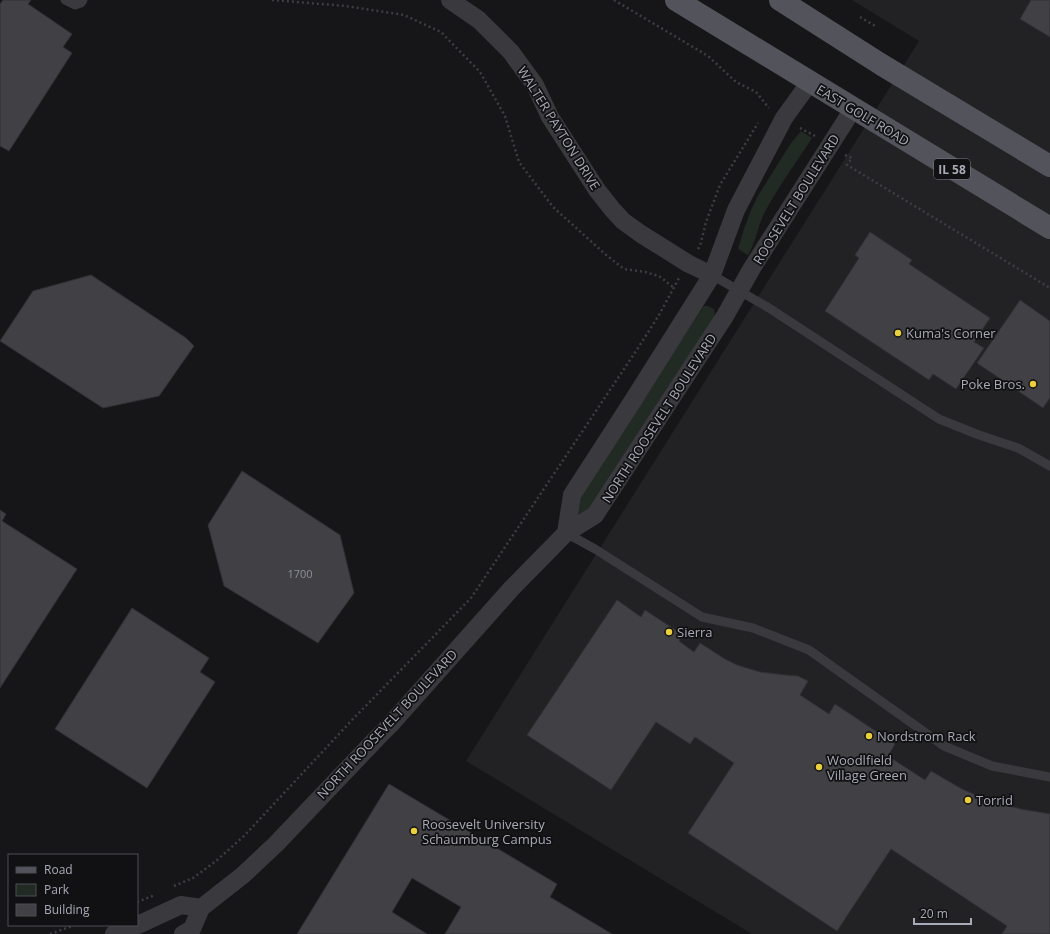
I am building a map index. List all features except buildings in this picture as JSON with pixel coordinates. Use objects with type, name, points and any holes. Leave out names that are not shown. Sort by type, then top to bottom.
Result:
[{"type":"main road","name":"EAST GOLF ROAD","points":[[676,0],[1050,228]]},
{"type":"main road","points":[[780,0],[882,65],[1050,166]]},
{"type":"street","name":"WALTER PAYTON DRIVE","points":[[450,0],[479,20],[511,52],[534,85],[550,117],[597,190],[612,209],[624,221],[689,264],[712,275]]},
{"type":"street","points":[[566,533],[572,495],[712,275],[736,210],[784,118],[810,82]]},
{"type":"street","name":"ROOSEVELT BOULEVARD","points":[[739,290],[853,109]]},
{"type":"street","name":"NORTH ROOSEVELT BOULEVARD","points":[[183,934],[192,929],[201,908],[243,875],[276,844],[390,725],[511,589],[566,533],[595,515],[725,316],[739,290]]},
{"type":"street","points":[[138,925],[181,905],[201,908]]},
{"type":"street","points":[[114,934],[135,926]]},
{"type":"lane","points":[[65,0],[75,5],[81,3],[83,0]]},
{"type":"lane","points":[[712,275],[803,330],[939,419],[1018,448],[1050,466]]},
{"type":"lane","points":[[566,533],[595,549],[702,617],[753,628],[810,650],[944,746],[992,766],[1050,777]]},
{"type":"path","points":[[272,0],[346,6],[404,15],[441,32],[480,72],[505,116],[519,162],[553,207],[624,269],[659,276],[674,287]]},
{"type":"path","points":[[614,0],[708,56],[736,82],[756,92],[770,109],[766,113]]},
{"type":"path","points":[[860,17],[877,27]]},
{"type":"path","points":[[172,888],[199,874],[244,836],[352,720],[471,598],[659,315],[674,287],[700,246],[706,222],[720,185],[759,122]]},
{"type":"path","points":[[802,129],[815,136]]},
{"type":"path","points":[[845,155],[852,158],[847,165],[1050,288]]},
{"type":"path","points":[[138,902],[158,894]]},
{"type":"path","points":[[50,934],[72,926]]},
{"type":"shaded area","points":[[852,0],[1050,0],[1050,934],[752,934],[466,761],[919,41]]},
{"type":"green space","points":[[801,131],[812,138],[769,204],[748,255],[738,249],[751,210],[759,194],[791,143]]},
{"type":"green space","points":[[704,306],[714,309],[715,317],[601,492],[585,513],[580,516],[578,515],[578,503],[583,494]]},
{"type":"place","name":"Kuma's Corner","points":[[898,333]]},
{"type":"place","name":"Poke Bros.","points":[[1033,384]]},
{"type":"place","name":"Sierra","points":[[669,632]]},
{"type":"place","name":"Nordstrom Rack","points":[[869,736]]},
{"type":"place","name":"Woodlfield Village Green","points":[[819,767]]},
{"type":"place","name":"Torrid","points":[[968,800]]},
{"type":"place","name":"Roosevelt University Schaumburg Campus","points":[[414,831]]}]
